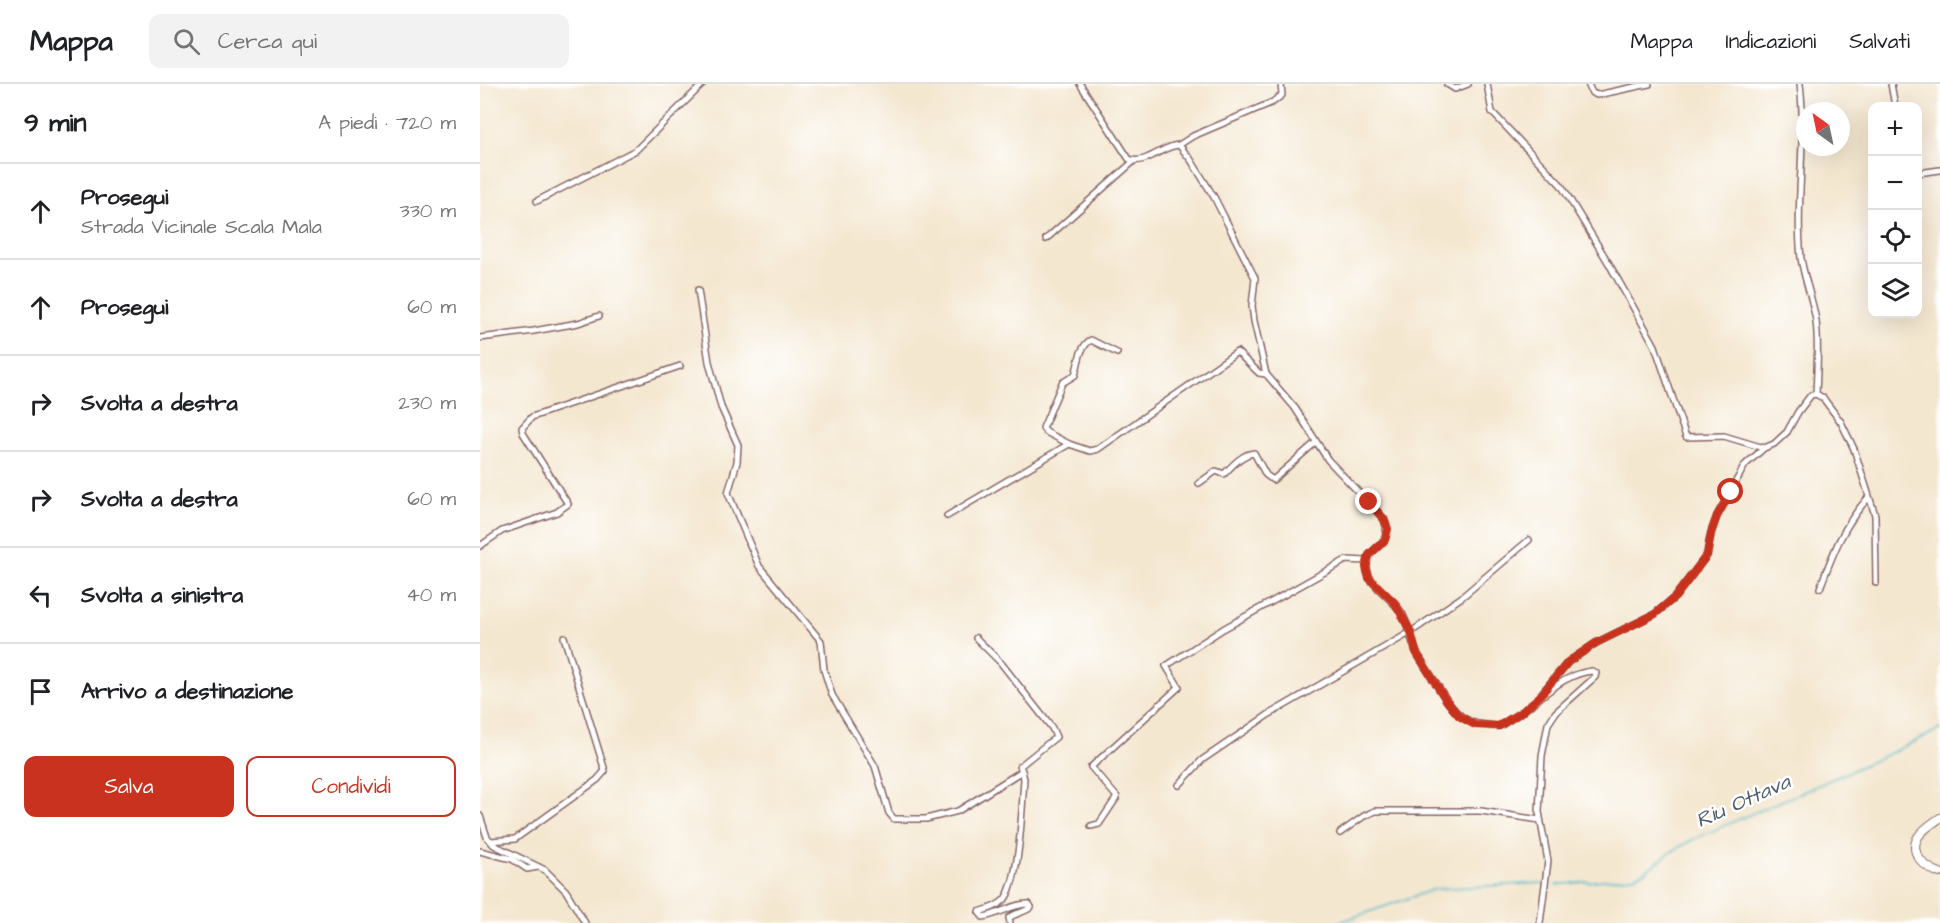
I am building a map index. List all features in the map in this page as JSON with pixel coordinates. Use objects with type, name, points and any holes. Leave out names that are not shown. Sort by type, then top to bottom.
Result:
[{"type":"main road","points":[[1940,818],[1924,830],[1917,838],[1915,846],[1916,854],[1921,861],[1940,873]]},
{"type":"street","points":[[537,201],[636,150],[703,84]]},
{"type":"street","points":[[1080,84],[1120,147],[1134,161]]},
{"type":"street","points":[[1046,239],[1134,161],[1173,145],[1179,145],[1193,136],[1273,102],[1282,95],[1281,84]]},
{"type":"street","points":[[1447,84],[1455,89],[1468,84]]},
{"type":"street","points":[[1487,84],[1492,112],[1561,186],[1645,327],[1655,346],[1686,436],[1724,436],[1764,448]]},
{"type":"street","points":[[1588,84],[1592,93],[1597,95],[1649,84]]},
{"type":"street","points":[[1800,84],[1803,110],[1800,177],[1802,259],[1816,329],[1818,349],[1816,394]]},
{"type":"street","points":[[1891,84],[1893,102]]},
{"type":"street","points":[[1179,145],[1214,197],[1255,278],[1252,306],[1266,374],[1295,408],[1328,460],[1384,519],[1388,529],[1385,540],[1369,555],[1366,567],[1369,578],[1395,603],[1411,632],[1416,652],[1446,700],[1459,716],[1475,725],[1499,726],[1523,711],[1540,696],[1568,662],[1596,643],[1655,614],[1675,597],[1707,555],[1717,516],[1745,465],[1787,432],[1811,394],[1823,398],[1841,422],[1854,449],[1875,515],[1876,583]]},
{"type":"street","points":[[1922,172],[1940,170]]},
{"type":"street","points":[[698,290],[709,362],[721,407],[738,445],[737,462],[728,493],[759,566],[821,641],[825,670],[832,695],[874,766],[889,813],[894,819],[926,819],[958,812],[1022,771]]},
{"type":"street","points":[[480,338],[578,323],[599,316]]},
{"type":"street","points":[[1117,353],[1091,340],[1086,343],[1081,352],[1075,375],[1062,383],[1043,428],[1046,432],[1069,444],[1090,451],[1098,449],[1236,352],[1259,373],[1266,374]]},
{"type":"street","points":[[480,546],[502,531],[557,512],[568,504],[523,433],[522,428],[526,422],[532,417],[680,366]]},
{"type":"street","points":[[1200,483],[1216,471],[1224,474],[1249,453],[1254,453],[1266,475],[1273,480],[1316,442]]},
{"type":"street","points":[[947,516],[1069,444]]},
{"type":"street","points":[[1820,588],[1837,544],[1852,516],[1868,498]]},
{"type":"street","points":[[1179,785],[1202,760],[1268,715],[1411,632],[1464,596],[1529,540]]},
{"type":"street","points":[[1091,826],[1099,824],[1117,797],[1091,767],[1179,687],[1166,666],[1221,630],[1346,560],[1367,561]]},
{"type":"street","points":[[491,841],[516,839],[597,780],[604,771],[605,767],[564,637]]},
{"type":"street","points":[[976,638],[1001,663],[1052,728],[1056,737],[1020,766],[1024,779],[1019,839],[1009,893],[996,907],[979,912],[983,917],[990,916],[1023,903],[1029,904],[1030,907],[1026,911],[1013,914],[1009,918],[1010,923]]},
{"type":"street","points":[[1540,696],[1582,672],[1596,673],[1595,678],[1556,712],[1548,724],[1542,756],[1539,812],[1548,861],[1540,923]]},
{"type":"street","points":[[1340,833],[1375,811],[1481,811],[1540,820]]},
{"type":"street","points":[[480,816],[494,845],[545,870],[566,891],[585,923]]},
{"type":"street","points":[[480,851],[512,859],[528,869],[538,867]]},
{"type":"waterway","name":"Riu Ottava","points":[[1556,885],[1633,877],[1690,841],[1878,759],[1940,729]]},
{"type":"waterway","name":"Riu Ottava","points":[[1337,923],[1435,889],[1542,883]]},
{"type":"route","points":[[1369,502],[1384,519],[1388,529],[1385,540],[1369,555],[1366,567],[1369,578],[1403,614],[1416,652],[1446,700],[1459,716],[1475,725],[1499,726],[1523,711],[1540,696],[1568,662],[1596,643],[1655,614],[1675,597],[1707,555],[1717,516],[1731,492]]}]
